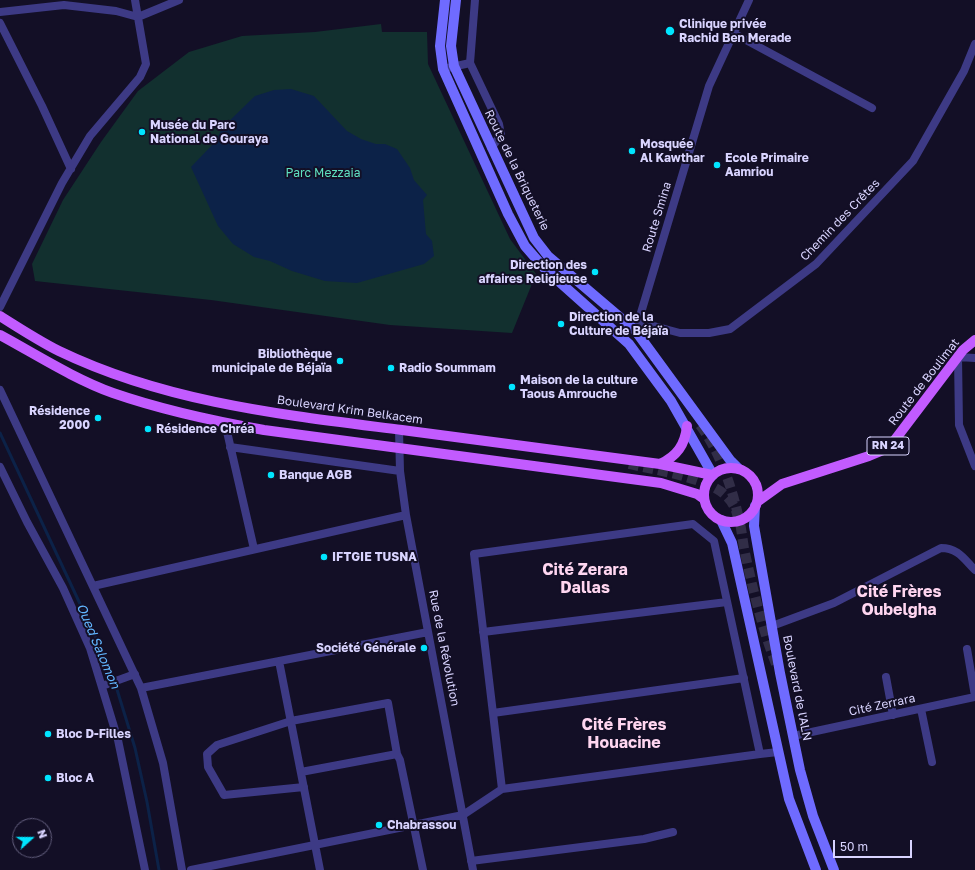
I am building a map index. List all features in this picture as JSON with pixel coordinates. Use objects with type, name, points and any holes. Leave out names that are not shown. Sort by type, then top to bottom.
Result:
[{"type":"main road","name":"Boulevard Krim Belkacem","points":[[0,316],[60,351],[131,379],[172,393],[244,409],[314,420],[660,464],[712,475]]},
{"type":"main road","points":[[0,335],[70,373],[113,393],[225,423],[264,430],[661,483],[697,494],[704,499],[710,512],[721,520],[727,522],[741,520],[752,512],[756,504],[757,490],[753,479],[747,473],[739,469],[725,468],[712,475],[705,489],[704,499]]},
{"type":"main road","name":"Route de Boulimat","points":[[753,479],[767,484],[782,484],[881,452],[890,445],[958,358],[975,340]]},
{"type":"main road","points":[[660,464],[677,453],[686,436],[687,426]]},
{"type":"main road","name":"Route de Boulimat","points":[[756,504],[782,484]]},
{"type":"street","points":[[0,307],[71,168],[90,136],[140,77],[146,64],[135,0]]},
{"type":"street","points":[[0,12],[64,5],[116,11],[138,17],[179,0]]},
{"type":"street","name":"Route de la Briqueterie","points":[[445,0],[440,46],[443,70],[508,214],[525,246],[545,269],[629,344],[687,426],[712,475]]},
{"type":"street","name":"Route de la Briqueterie","points":[[456,0],[451,46],[454,66],[534,238],[548,256],[637,326],[730,460],[739,469]]},
{"type":"street","points":[[476,0],[470,63],[499,124],[501,135],[491,148]]},
{"type":"street","name":"Route Smina","points":[[637,326],[709,86],[749,0]]},
{"type":"street","points":[[0,23],[42,106],[71,168]]},
{"type":"street","points":[[733,33],[872,108]]},
{"type":"street","name":"Chemin des Crêtes","points":[[637,326],[680,333],[709,333],[730,329],[816,264],[913,161],[964,70],[975,44]]},
{"type":"street","points":[[443,70],[470,63]]},
{"type":"street","points":[[975,358],[958,358],[959,425],[975,466]]},
{"type":"street","points":[[0,390],[93,586],[131,675],[142,688],[163,763],[182,870]]},
{"type":"street","points":[[225,423],[254,549]]},
{"type":"street","name":"Rue de la Révolution","points":[[399,430],[398,448],[406,515],[473,870]]},
{"type":"street","points":[[230,447],[400,471]]},
{"type":"street","points":[[0,467],[27,522],[63,588],[90,648],[104,686],[118,740],[145,870]]},
{"type":"street","name":"Boulevard de l'ALN","points":[[756,504],[754,526],[756,544],[800,770],[812,816],[834,870]]},
{"type":"street","points":[[93,586],[406,515]]},
{"type":"street","points":[[721,520],[732,543],[789,799],[816,870]]},
{"type":"street","points":[[502,789],[474,554],[693,524],[714,541],[760,754]]},
{"type":"street","points":[[772,626],[834,604],[941,548],[951,548],[975,570]]},
{"type":"street","points":[[483,632],[727,602]]},
{"type":"street","points":[[142,688],[428,632]]},
{"type":"street","points":[[967,649],[975,696]]},
{"type":"street","points":[[279,661],[320,870]]},
{"type":"street","points":[[104,686],[131,675]]},
{"type":"street","points":[[886,677],[893,714]]},
{"type":"street","points":[[493,713],[744,678]]},
{"type":"street","name":"Cité Zerrara","points":[[793,736],[975,696]]},
{"type":"street","points":[[304,787],[224,795],[208,767],[207,754],[217,745],[291,721],[388,703],[397,754],[400,760],[415,824],[423,870]]},
{"type":"street","points":[[921,709],[932,762]]},
{"type":"street","points":[[191,870],[463,815],[502,789],[778,752]]},
{"type":"street","points":[[301,772],[397,754]]},
{"type":"street","points":[[471,861],[644,839],[673,832]]},
{"type":"green space","name":"Parc Mezzaia","points":[[381,24],[382,32],[427,32],[428,64],[510,239],[536,274],[512,333],[390,325],[211,300],[35,281],[32,264],[63,200],[101,142],[138,91],[189,52],[242,36],[315,32]]},
{"type":"water","points":[[291,89],[314,96],[347,131],[361,139],[376,144],[385,144],[397,149],[410,168],[414,180],[427,195],[423,200],[426,234],[432,241],[434,256],[424,264],[357,283],[325,281],[292,271],[270,261],[254,257],[233,244],[218,226],[191,167],[215,142],[223,127],[255,96],[274,90]]},
{"type":"waterway","name":"Oued Salomon","points":[[0,433],[111,670],[135,748],[147,802],[159,870]]},
{"type":"tunnel","points":[[700,425],[707,435],[724,468],[738,515]]},
{"type":"tunnel","points":[[629,464],[678,475],[704,483],[715,488],[730,500],[739,519],[745,553],[762,623],[776,664]]},
{"type":"place","name":"Clinique privée Rachid Ben Merade","points":[[670,31]]},
{"type":"place","name":"Musée du Parc National de Gouraya","points":[[142,132]]},
{"type":"place","name":"Mosquée Al Kawthar","points":[[632,151]]},
{"type":"place","name":"Ecole Primaire Aamriou","points":[[717,165]]},
{"type":"place","name":"Direction des affaires Religieuse","points":[[595,272]]},
{"type":"place","name":"Direction de la Culture de Béjaïa","points":[[561,324]]},
{"type":"place","name":"Bibliothèque municipale de Béjaïa","points":[[340,361]]},
{"type":"place","name":"Radio Soummam","points":[[391,368]]},
{"type":"place","name":"Maison de la culture Taous Amrouche","points":[[512,387]]},
{"type":"place","name":"Résidence 2000","points":[[98,418]]},
{"type":"place","name":"Résidence Chréa","points":[[148,429]]},
{"type":"place","name":"Banque AGB","points":[[271,475]]},
{"type":"place","name":"IFTGIE TUSNA","points":[[324,557]]},
{"type":"place","name":"Société Générale","points":[[424,648]]},
{"type":"place","name":"Bloc D-Filles","points":[[48,734]]},
{"type":"place","name":"Bloc A","points":[[48,778]]},
{"type":"place","name":"Chabrassou","points":[[379,825]]},
{"type":"district","name":"Cité Zerara Dallas","points":[[585,579]]},
{"type":"district","name":"Cité Frères Oubelgha","points":[[899,601]]},
{"type":"district","name":"Cité Frères Houacine","points":[[624,734]]}]
